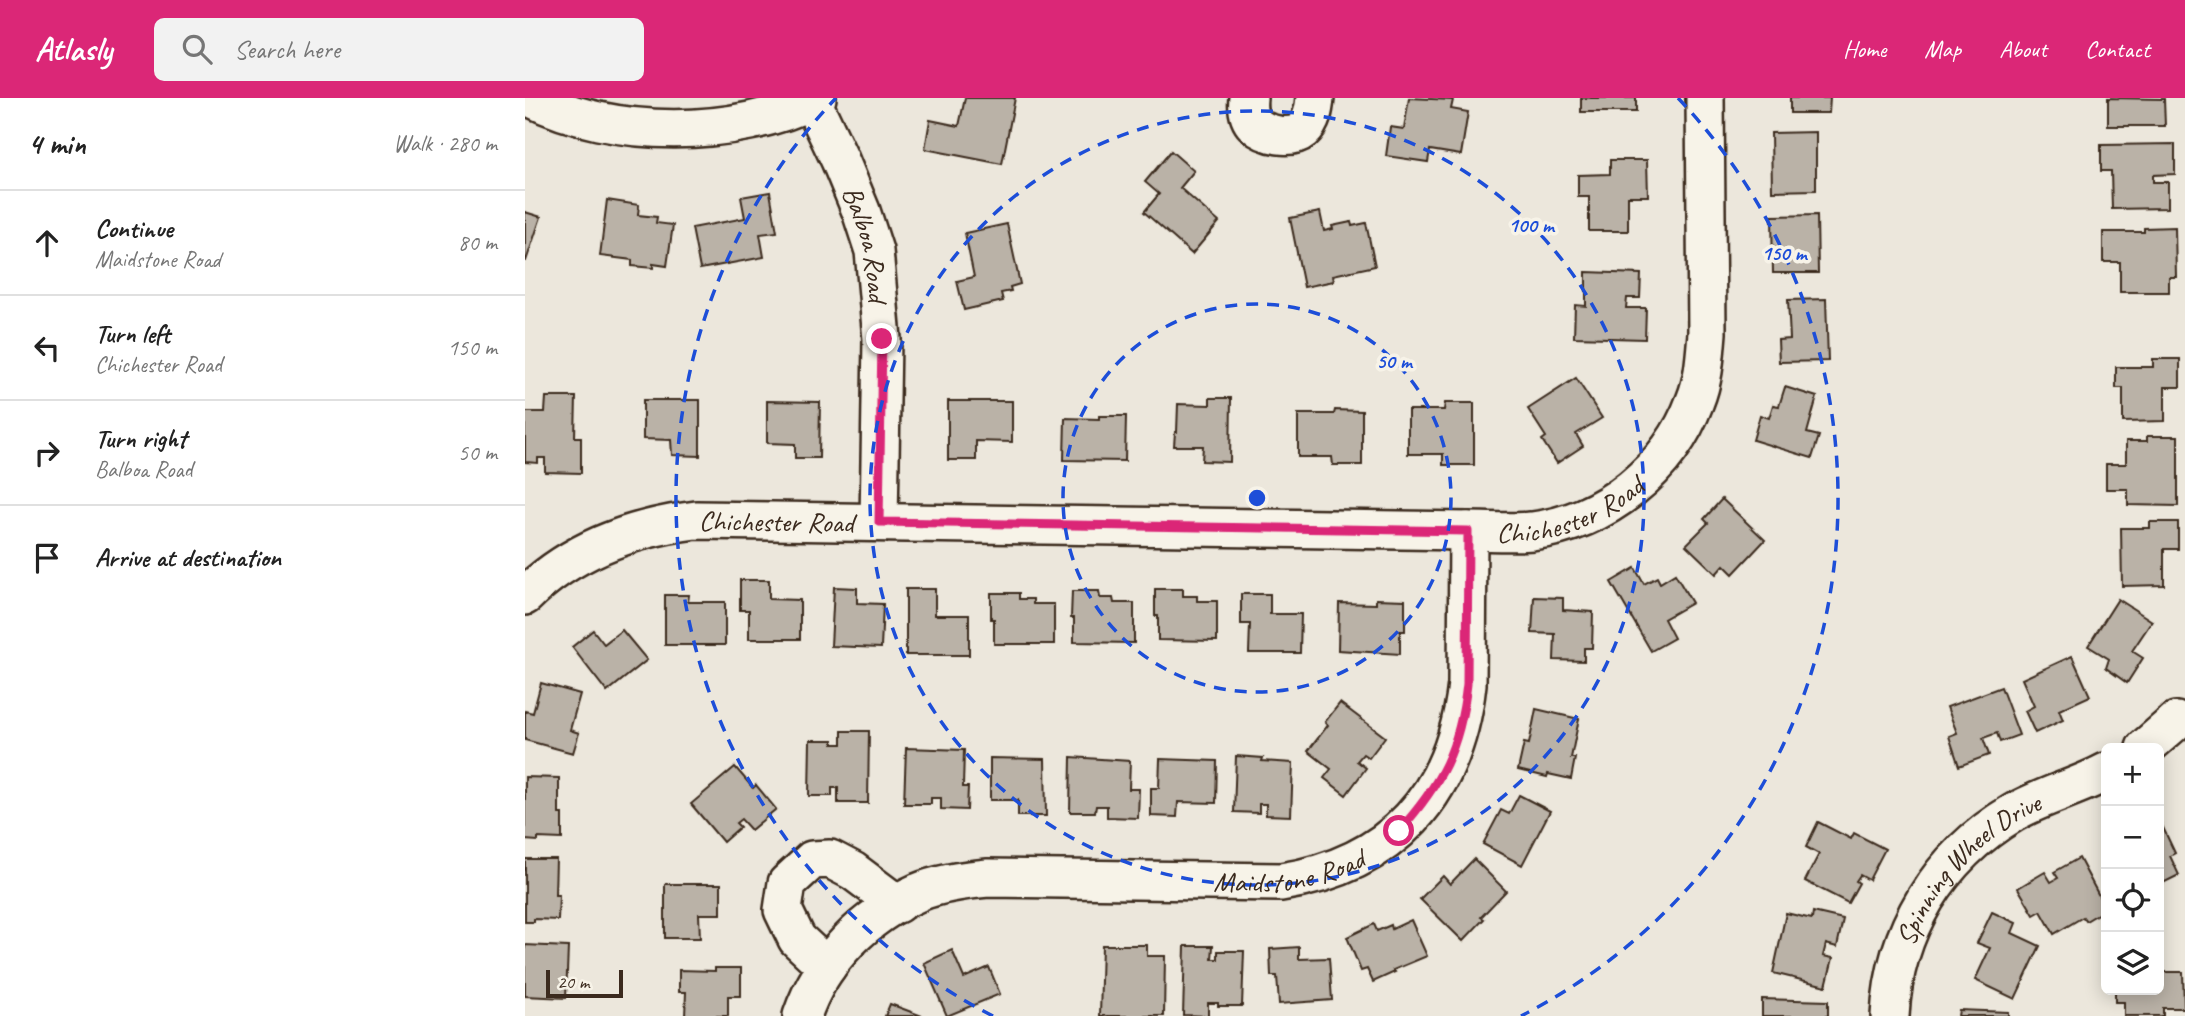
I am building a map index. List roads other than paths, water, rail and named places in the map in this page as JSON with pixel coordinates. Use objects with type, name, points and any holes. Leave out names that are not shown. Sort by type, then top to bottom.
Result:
[{"type":"street","points":[[531,98],[562,111],[602,122],[644,128],[686,129],[727,125],[758,118],[814,99]]},
{"type":"street","points":[[1248,98],[1249,116],[1254,124],[1263,130],[1282,135],[1302,131],[1311,118],[1315,98]]},
{"type":"street","name":"Chichester Road","points":[[528,588],[596,546],[631,532],[667,523],[696,520],[1532,531],[1577,520],[1606,507],[1632,489],[1660,462],[1682,429],[1695,401],[1704,371],[1707,333],[1705,98]]},
{"type":"street","name":"Balboa Road","points":[[814,99],[861,211],[874,251],[882,339],[879,522]]},
{"type":"street","name":"Maidstone Road","points":[[802,1016],[814,987],[853,934],[885,909],[932,888],[988,878],[1281,882],[1331,871],[1373,850],[1399,831],[1423,803],[1445,769],[1457,740],[1467,684],[1468,531]]},
{"type":"street","points":[[2152,743],[2182,722]]},
{"type":"street","name":"Spinning Wheel Drive","points":[[1890,1016],[1895,972],[1904,939],[1923,900],[1943,872],[1976,838],[2015,812],[2101,774]]},
{"type":"street","points":[[827,967],[797,939],[783,910],[787,883],[812,860],[830,859],[853,871],[897,904]]}]
